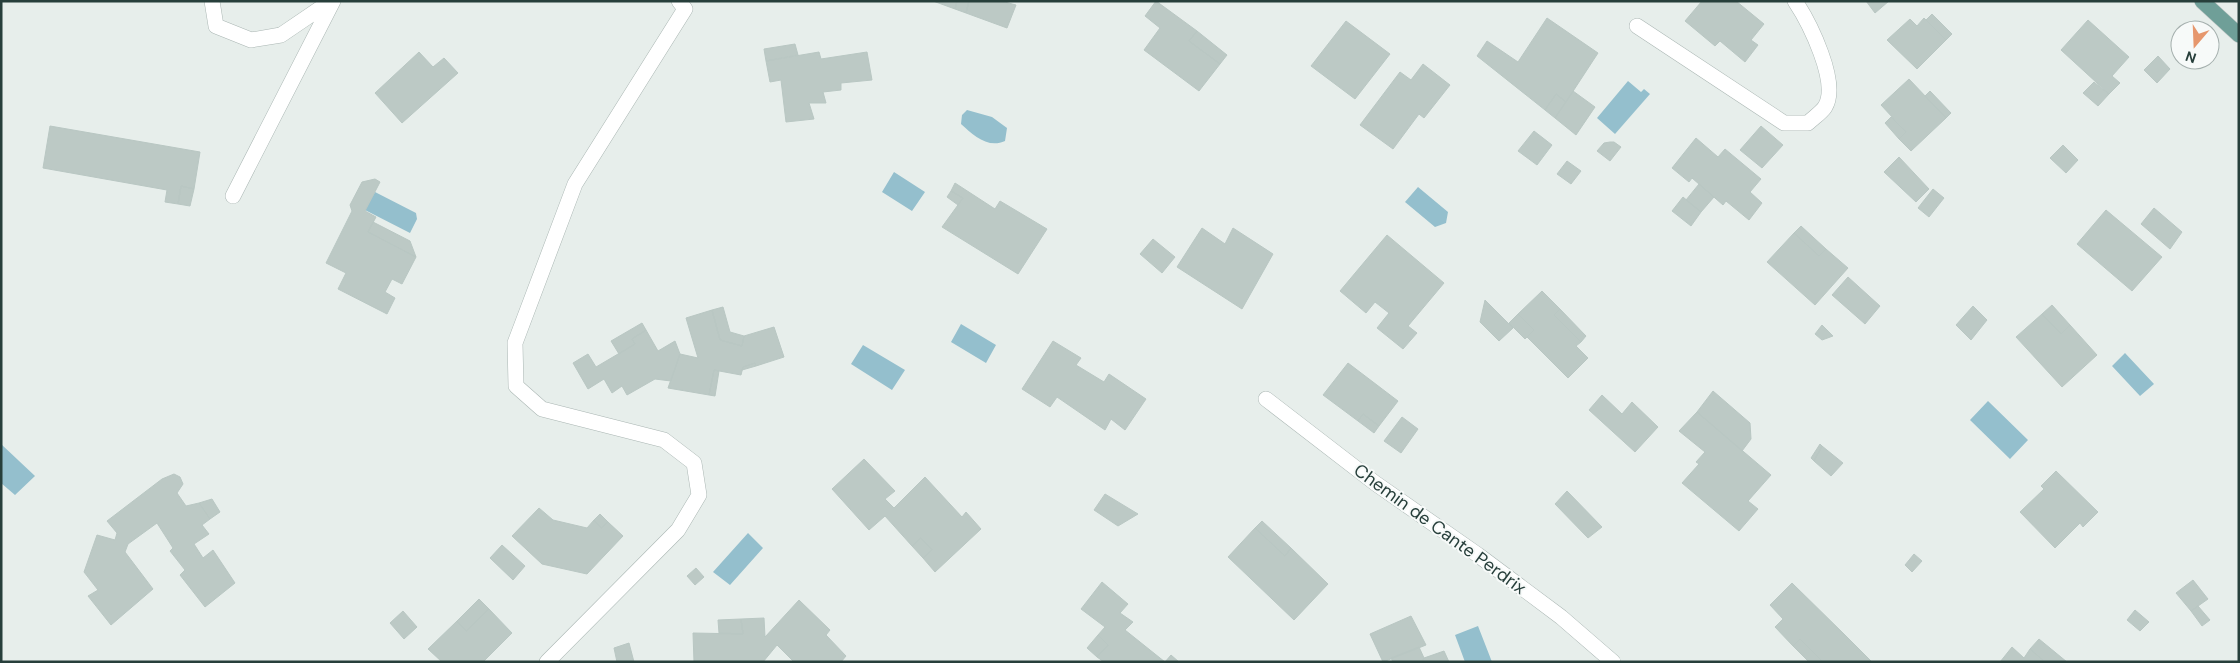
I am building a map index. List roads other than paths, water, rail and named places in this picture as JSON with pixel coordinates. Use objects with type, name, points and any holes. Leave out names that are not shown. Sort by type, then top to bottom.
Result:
[{"type":"main road","points":[[2202,1],[2239,35]]},
{"type":"street","points":[[212,1],[216,26],[251,40],[281,35],[332,1]]},
{"type":"street","points":[[233,196],[332,1]]},
{"type":"street","points":[[547,662],[678,530],[699,495],[694,463],[664,440],[542,409],[516,386],[515,343],[575,184],[685,9],[679,1]]},
{"type":"street","points":[[1637,26],[1784,123],[1808,123],[1826,106],[1829,78],[1807,20],[1795,1]]},
{"type":"street","name":"Chemin de Cante Perdrix","points":[[1266,399],[1375,483],[1478,555],[1561,617],[1613,662]]},
{"type":"water","points":[[1628,81],[1641,92],[1644,89],[1650,94],[1615,134],[1597,118]]},
{"type":"water","points":[[967,110],[992,117],[1007,128],[1005,141],[993,143],[981,140],[961,124],[962,115]]},
{"type":"water","points":[[894,172],[925,192],[912,211],[882,192]]},
{"type":"water","points":[[1418,187],[1448,212],[1446,223],[1435,227],[1405,202]]},
{"type":"water","points":[[375,192],[416,213],[417,219],[410,233],[365,210]]},
{"type":"water","points":[[961,324],[996,345],[986,363],[951,342]]},
{"type":"water","points":[[863,345],[905,370],[892,390],[851,364]]},
{"type":"water","points":[[2125,353],[2154,384],[2140,396],[2112,366]]},
{"type":"water","points":[[1988,401],[2028,440],[2010,459],[1970,420]]},
{"type":"water","points":[[1,444],[35,476],[15,495],[1,483]]},
{"type":"water","points":[[748,533],[763,548],[730,585],[713,572]]},
{"type":"water","points":[[1478,626],[1492,662],[1465,662],[1455,635]]}]
